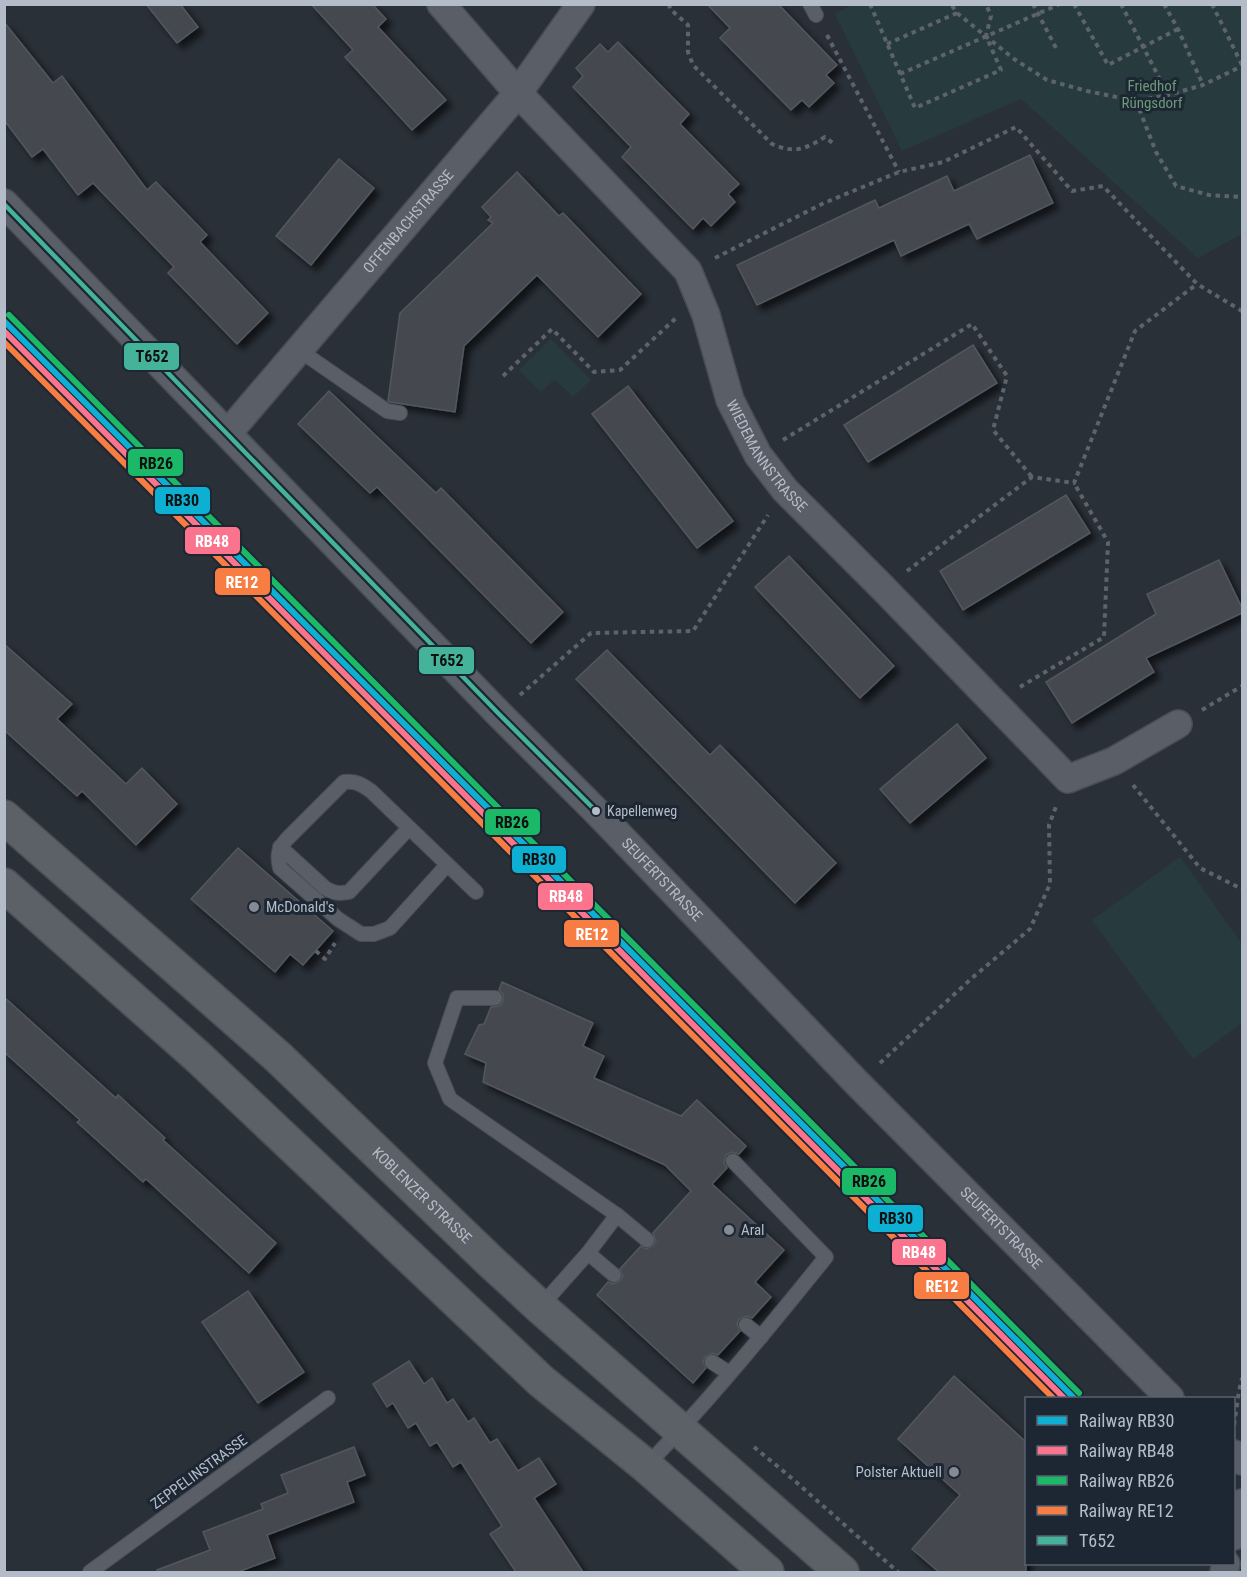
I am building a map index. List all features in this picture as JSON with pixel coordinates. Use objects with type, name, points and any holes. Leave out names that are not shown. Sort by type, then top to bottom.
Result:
[{"type":"main road","name":"KOBLENZER STRASSE","points":[[4,817],[278,1057],[540,1307],[842,1572]]},
{"type":"main road","points":[[4,885],[198,1057],[541,1381],[646,1466],[767,1572]]},
{"type":"street","name":"WIEDEMANNSTRASSE","points":[[441,4],[518,93],[688,271],[706,315],[730,400],[758,455],[785,490],[1068,779]]},
{"type":"street","name":"OFFENBACHSTRASSE","points":[[228,433],[518,93],[581,4]]},
{"type":"street","name":"SEUFERTSTRASSE","points":[[4,203],[499,714],[596,811],[858,1084],[1169,1397]]},
{"type":"street","points":[[1068,779],[1114,761],[1178,724]]},
{"type":"street","points":[[1235,1529],[1242,1503]]},
{"type":"lane","points":[[299,350],[387,411],[400,413]]},
{"type":"lane","points":[[447,865],[390,928],[374,934],[361,934],[338,919],[280,868],[278,857],[283,843],[344,782],[352,781],[360,783],[370,791],[476,892]]},
{"type":"lane","points":[[283,843],[325,888],[341,894],[349,892],[409,828]]},
{"type":"lane","points":[[495,998],[457,998],[435,1063],[450,1099],[616,1215],[646,1240]]},
{"type":"lane","points":[[646,1466],[680,1431],[761,1337],[826,1257],[733,1161]]},
{"type":"lane","points":[[540,1307],[588,1253],[616,1215]]},
{"type":"lane","points":[[588,1253],[615,1275]]},
{"type":"lane","points":[[746,1325],[761,1337]]},
{"type":"lane","points":[[712,1362],[729,1373]]},
{"type":"lane","name":"ZEPPELINSTRASSE","points":[[90,1572],[328,1398]]},
{"type":"path","points":[[669,4],[670,9],[688,25],[688,52],[693,65],[772,144],[785,150],[797,149],[809,146],[825,137],[834,144]]},
{"type":"path","points":[[870,4],[915,108],[1001,70],[986,36],[991,16],[986,4]]},
{"type":"path","points":[[951,4],[957,13],[986,36],[1047,80],[1136,101],[1203,85],[1242,66],[1212,4]]},
{"type":"path","points":[[1033,4],[1056,48]]},
{"type":"path","points":[[900,74],[1060,4]]},
{"type":"path","points":[[1074,4],[1108,65],[1178,29]]},
{"type":"path","points":[[1121,4],[1168,95]]},
{"type":"path","points":[[1164,4],[1203,85]]},
{"type":"path","points":[[813,10],[899,172]]},
{"type":"path","points":[[887,44],[957,13]]},
{"type":"path","points":[[1136,101],[1156,152],[1176,186],[1209,195],[1242,197]]},
{"type":"path","points":[[688,271],[824,203],[899,172],[943,162],[1016,127],[1072,191],[1103,186],[1197,284],[1242,311]]},
{"type":"path","points":[[1074,483],[1135,331],[1197,284]]},
{"type":"path","points":[[503,376],[552,329],[594,372],[620,370],[698,297]]},
{"type":"path","points":[[758,455],[972,324],[1007,376],[993,430],[1032,477],[1074,483]]},
{"type":"path","points":[[883,588],[1032,477]]},
{"type":"path","points":[[994,703],[1104,637],[1107,542],[1074,483]]},
{"type":"path","points":[[499,714],[591,633],[693,631],[785,490]]},
{"type":"path","points":[[1178,724],[1242,686]]},
{"type":"path","points":[[1114,761],[1200,868],[1242,889]]},
{"type":"path","points":[[858,1084],[972,978],[1030,929],[1050,884],[1049,825],[1068,779]]},
{"type":"path","points":[[1235,1418],[1242,1378]]},
{"type":"green space","name":"Friedhof Rüngsdorf","points":[[851,5],[1242,5],[1242,234],[1198,258],[1021,99],[902,151],[835,14]]},
{"type":"green space","points":[[551,339],[591,380],[573,397],[555,379],[541,392],[519,370]]},
{"type":"green space","points":[[1180,857],[1242,944],[1242,1023],[1193,1059],[1092,920]]},
{"type":"building","points":[[146,4],[180,4],[198,27],[177,43]]},
{"type":"building","points":[[311,4],[372,4],[386,19],[378,27],[446,100],[412,130],[345,57],[353,50]]},
{"type":"building","points":[[707,4],[778,4],[837,65],[826,75],[834,83],[809,107],[802,100],[791,110],[720,38],[730,28]]},
{"type":"building","points":[[4,22],[53,83],[62,76],[147,190],[156,182],[207,235],[200,242],[268,313],[237,344],[168,273],[174,267],[93,183],[78,195],[43,149],[32,157],[4,120]]},
{"type":"building","points":[[618,42],[689,114],[680,124],[739,184],[728,194],[735,202],[711,226],[703,218],[693,229],[622,157],[631,147],[573,87],[583,76],[576,68],[600,44],[608,52]]},
{"type":"building","points":[[1030,155],[1053,203],[977,239],[969,224],[901,256],[894,240],[757,305],[737,265],[875,200],[879,208],[947,176],[954,191]]},
{"type":"building","points":[[339,159],[374,188],[311,265],[276,236]]},
{"type":"building","points":[[517,172],[559,216],[563,213],[641,294],[598,337],[537,275],[464,346],[455,412],[388,401],[400,313],[493,223],[488,220],[491,217],[482,207]]},
{"type":"building","points":[[973,345],[997,383],[868,462],[844,425]]},
{"type":"building","points":[[628,386],[733,521],[697,548],[592,414]]},
{"type":"building","points":[[329,391],[436,493],[441,488],[563,612],[531,643],[377,487],[370,493],[298,424]]},
{"type":"building","points":[[1066,495],[1090,533],[963,610],[940,571]]},
{"type":"building","points":[[789,556],[894,666],[860,698],[755,587]]},
{"type":"building","points":[[1219,560],[1242,608],[1242,613],[1146,658],[1154,672],[1072,723],[1046,682],[1156,614],[1147,594]]},
{"type":"building","points":[[4,644],[72,704],[57,719],[126,784],[142,768],[177,804],[136,845],[82,791],[77,796],[4,730]]},
{"type":"building","points":[[607,650],[710,755],[720,745],[836,863],[795,903],[576,679]]},
{"type":"building","points":[[957,724],[986,758],[910,823],[880,789]]},
{"type":"building","name":"McDonald's","points":[[238,848],[333,931],[303,965],[290,954],[275,972],[191,899]]},
{"type":"building","points":[[502,982],[593,1023],[583,1046],[604,1056],[594,1078],[681,1116],[697,1100],[746,1146],[739,1154],[731,1152],[726,1155],[724,1163],[727,1168],[712,1184],[784,1250],[755,1282],[771,1297],[752,1318],[747,1316],[739,1319],[737,1324],[740,1331],[718,1355],[712,1353],[705,1357],[703,1362],[706,1368],[693,1383],[597,1295],[608,1282],[613,1284],[620,1281],[623,1276],[620,1269],[641,1246],[646,1249],[653,1246],[656,1241],[653,1233],[691,1191],[665,1165],[483,1082],[486,1063],[465,1054],[479,1025],[484,1024],[491,1007],[499,1006],[503,1002],[503,994],[499,990]]},
{"type":"building","points":[[4,997],[116,1098],[118,1095],[165,1138],[163,1140],[276,1243],[249,1273],[146,1179],[143,1182],[77,1122],[80,1120],[4,1052]]},
{"type":"building","points":[[248,1291],[304,1372],[258,1403],[202,1322]]},
{"type":"building","points":[[409,1361],[424,1384],[432,1378],[447,1403],[453,1399],[468,1422],[474,1418],[490,1443],[497,1439],[518,1471],[539,1458],[556,1484],[534,1498],[583,1572],[516,1572],[490,1534],[502,1526],[461,1462],[453,1467],[437,1442],[430,1446],[416,1423],[408,1428],[393,1403],[387,1407],[373,1384]]},
{"type":"building","points":[[954,1376],[1025,1441],[1026,1572],[939,1572],[912,1549],[960,1495],[898,1439]]},
{"type":"building","points":[[354,1447],[365,1475],[347,1482],[354,1502],[267,1535],[275,1558],[238,1572],[158,1572],[157,1570],[210,1550],[203,1532],[263,1509],[261,1504],[288,1493],[281,1475]]},
{"type":"rail line","name":"RB26","points":[[9,315],[1079,1393]]},
{"type":"rail line","name":"RB30","points":[[4,321],[1073,1397]]},
{"type":"rail line","name":"RB48","points":[[4,331],[1063,1397]]},
{"type":"rail line","name":"RE12","points":[[4,342],[1052,1397]]},
{"type":"transit line","name":"T652","points":[[4,204],[596,811]]},
{"type":"place","name":"Kapellenweg","points":[[596,811]]},
{"type":"place","name":"McDonald's","points":[[254,907]]},
{"type":"place","name":"Aral","points":[[729,1230]]},
{"type":"place","name":"Polster Aktuell","points":[[954,1472]]}]
